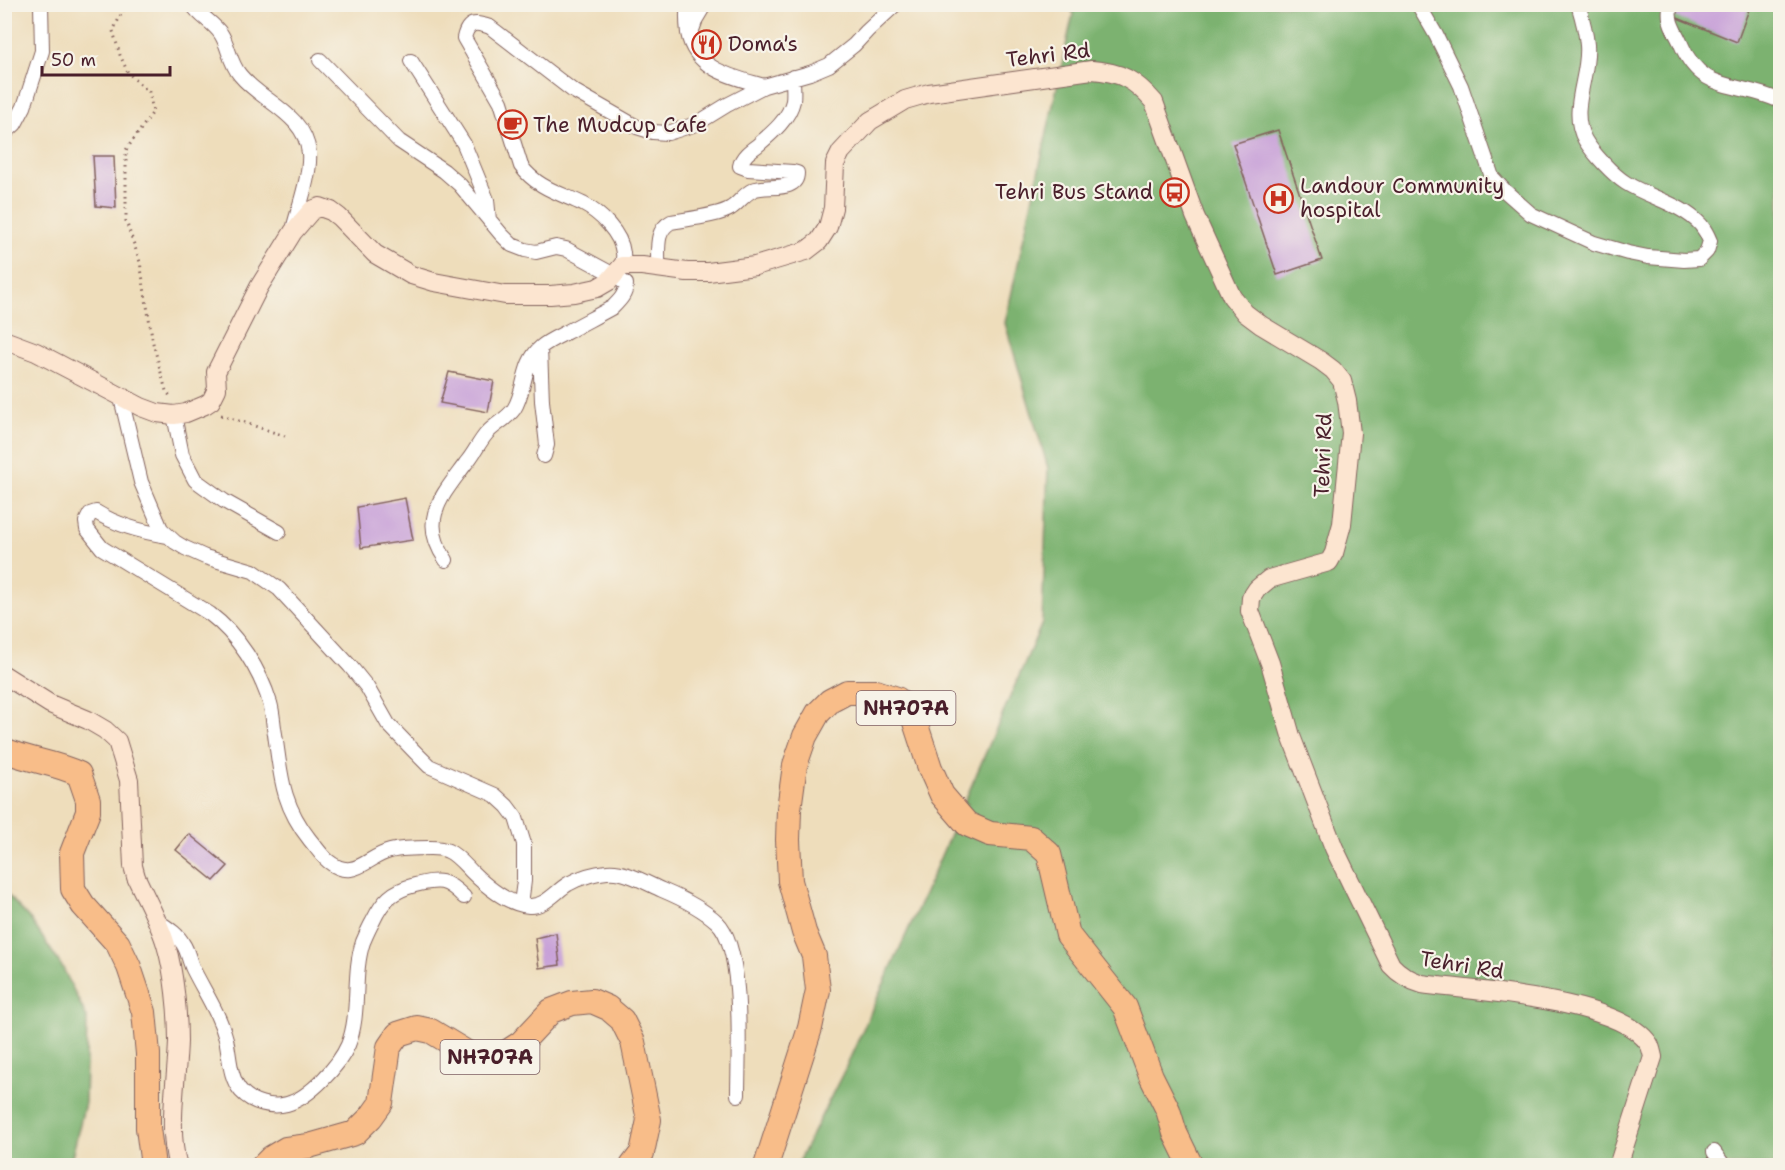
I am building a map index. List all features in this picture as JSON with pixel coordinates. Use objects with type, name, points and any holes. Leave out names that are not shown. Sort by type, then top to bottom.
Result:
[{"type":"highway","name":"NH707A","points":[[766,1166],[810,1028],[818,990],[814,956],[804,932],[790,881],[789,809],[795,765],[805,736],[818,713],[830,701],[848,692],[876,692],[897,699],[913,716],[930,768],[942,795],[967,824],[990,834],[1031,838],[1049,854],[1068,936],[1125,1007],[1151,1076],[1191,1166]]},
{"type":"highway","points":[[4,750],[23,758],[63,766],[79,774],[88,800],[88,812],[72,853],[73,889],[83,905],[118,945],[129,967],[144,1012],[148,1054],[148,1128],[153,1166]]},
{"type":"highway","name":"NH707A","points":[[263,1166],[286,1149],[309,1146],[355,1133],[371,1117],[381,1102],[389,1047],[398,1034],[417,1028],[431,1031],[469,1054],[485,1057],[501,1056],[521,1043],[551,1011],[572,1003],[592,1001],[608,1008],[622,1020],[633,1042],[649,1120],[642,1153],[632,1166]]},
{"type":"street","points":[[4,134],[15,124],[24,107],[42,51],[41,4]]},
{"type":"street","points":[[192,4],[223,37],[233,64],[241,76],[294,120],[304,135],[309,153],[307,172],[292,232]]},
{"type":"street","points":[[688,4],[689,38],[703,62],[716,71],[764,86]]},
{"type":"street","points":[[689,38],[705,4]]},
{"type":"street","points":[[4,340],[36,352],[141,407],[157,412],[180,414],[205,405],[211,401],[217,389],[216,372],[259,287],[292,232],[312,210],[320,207],[339,217],[375,254],[411,275],[434,282],[505,295],[550,295],[597,288],[609,281],[618,271],[623,253],[620,241],[606,220],[585,205],[546,188],[527,175],[521,166],[501,102],[464,38],[466,29],[472,24],[480,23],[490,27],[563,85],[637,127],[653,132],[668,133],[691,126],[764,86],[821,69],[838,59],[896,4]]},
{"type":"street","points":[[1418,4],[1461,86],[1492,177],[1505,191],[1531,214],[1594,243],[1628,253],[1684,260],[1699,259],[1707,251],[1710,242],[1703,227],[1690,215],[1625,182],[1610,170],[1585,140],[1579,124],[1578,106],[1586,72],[1588,45],[1578,4]]},
{"type":"street","points":[[1670,4],[1670,19],[1686,57],[1693,67],[1711,80],[1723,85],[1780,101]]},
{"type":"street","points":[[320,60],[399,141],[444,171],[460,185],[512,244],[536,252],[556,247],[566,249],[618,271],[626,284],[626,290],[613,307],[540,348],[532,358],[514,409],[482,439],[472,456],[445,490],[434,513],[434,535],[437,547],[446,560]]},
{"type":"street","points":[[411,61],[464,144],[487,200],[489,220]]},
{"type":"street","name":"Tehri Rd","points":[[618,271],[642,266],[687,272],[738,268],[765,263],[813,247],[828,226],[833,208],[835,164],[841,152],[870,121],[905,100],[929,93],[1092,70],[1110,71],[1142,88],[1154,102],[1195,216],[1232,297],[1245,313],[1321,360],[1342,381],[1351,433],[1342,524],[1334,553],[1329,562],[1269,579],[1257,589],[1251,598],[1251,611],[1270,663],[1291,736],[1334,848],[1391,965],[1410,981],[1557,1001],[1617,1019],[1636,1031],[1649,1044],[1653,1057],[1618,1166]]},
{"type":"street","points":[[658,268],[660,231],[671,222],[730,209],[755,189],[786,186],[795,181],[797,173],[740,166],[741,161],[750,151],[776,129],[788,114],[793,100],[793,77]]},
{"type":"street","points":[[540,348],[542,401],[547,445],[544,456]]},
{"type":"street","points":[[121,398],[141,482],[157,522],[168,536],[184,548],[205,557],[242,567],[266,579],[350,666],[367,687],[388,724],[429,766],[461,778],[495,795],[516,818],[524,844],[521,904]]},
{"type":"street","points":[[180,414],[182,455],[195,480],[224,501],[279,532]]},
{"type":"street","points":[[168,536],[125,526],[96,512],[90,514],[86,522],[87,529],[102,548],[210,614],[223,624],[240,645],[253,665],[270,704],[281,781],[289,807],[304,832],[327,860],[347,870],[392,850],[443,849],[451,852],[479,879],[495,890],[509,899],[530,906],[539,905],[568,884],[592,874],[609,872],[622,874],[676,896],[718,922],[725,932],[734,959],[737,987],[738,1095]]},
{"type":"street","points":[[4,675],[50,704],[88,720],[105,730],[117,741],[129,780],[133,866],[166,944],[174,988],[178,1038],[174,1127],[178,1166]]},
{"type":"street","points":[[156,920],[170,929],[183,944],[221,1023],[233,1074],[241,1091],[260,1103],[285,1104],[294,1101],[321,1081],[339,1061],[348,1046],[353,1029],[363,943],[379,908],[385,901],[392,894],[404,888],[438,881],[449,884],[464,897]]},
{"type":"street","points":[[1714,1152],[1724,1166]]},
{"type":"path","points":[[126,4],[113,31],[128,73],[149,92],[153,112],[126,150],[126,221],[140,262],[153,343],[166,391],[180,414]]},
{"type":"path","points":[[218,414],[285,436]]},
{"type":"green space","points":[[1070,5],[1780,5],[1780,1165],[796,1166],[845,1069],[924,895],[1042,623],[1048,468],[1005,323],[1073,14]]},
{"type":"green space","points":[[5,892],[31,920],[63,968],[87,1018],[85,1103],[70,1165],[5,1165]]},
{"type":"building","points":[[1679,4],[1751,4],[1737,42],[1675,17]]},
{"type":"building","points":[[1278,130],[1322,260],[1277,275],[1233,144]]},
{"type":"building","points":[[93,156],[114,156],[116,208],[96,206]]},
{"type":"building","points":[[449,372],[494,381],[488,412],[440,403]]},
{"type":"building","points":[[405,498],[413,540],[361,548],[357,507]]},
{"type":"building","points":[[189,834],[228,866],[214,881],[176,850]]},
{"type":"building","points":[[556,933],[560,965],[539,968],[535,938]]},
{"type":"place","name":"Doma's","points":[[707,44]]},
{"type":"place","name":"The Mudcup Cafe","points":[[512,125]]},
{"type":"place","name":"Tehri Bus Stand","points":[[1174,192]]},
{"type":"place","name":"Landour Community hospital","points":[[1279,198]]}]
